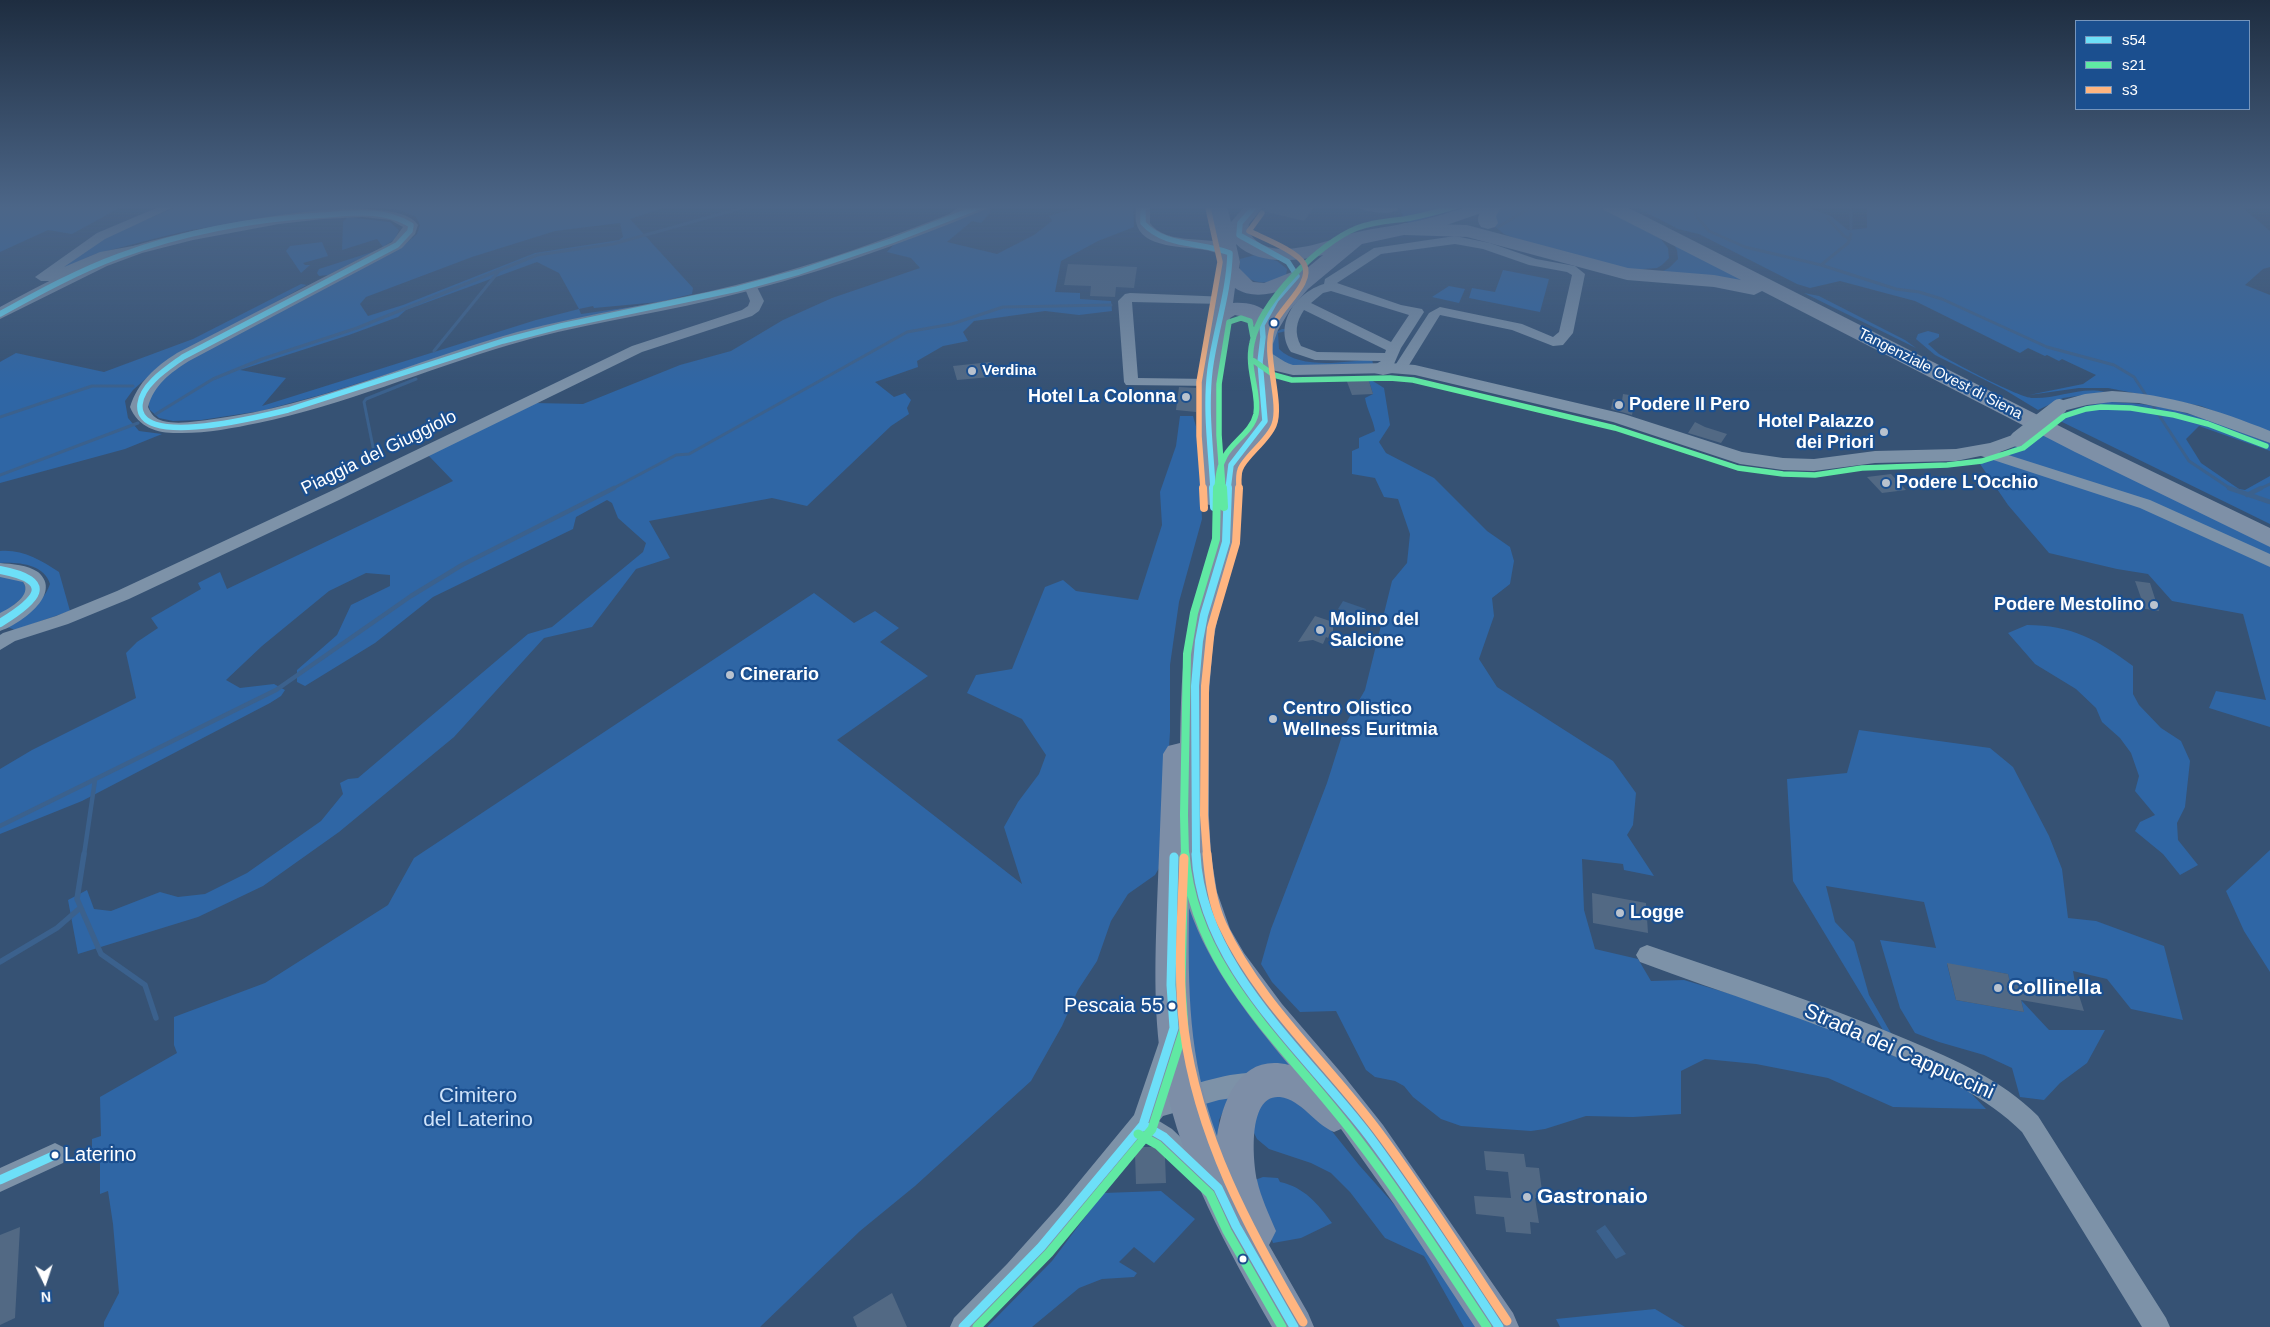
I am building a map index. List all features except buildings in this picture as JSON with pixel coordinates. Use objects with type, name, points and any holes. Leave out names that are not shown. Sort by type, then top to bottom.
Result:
[{"type":"highway","points":[[1608,268],[1641,276],[1708,280],[1737,285],[1769,294],[1829,317]]},
{"type":"highway","points":[[1619,271],[1645,272],[1662,268]]},
{"type":"highway","name":"Tangenziale Ovest di Siena","points":[[1733,268],[2152,482],[2270,538]]},
{"type":"highway","name":"Tangenziale Ovest di Siena","points":[[1748,268],[2082,438],[2270,529]]},
{"type":"main road","points":[[1229,268],[1209,383],[1209,436],[1214,490],[1213,527],[1207,555],[1189,607],[1180,669],[1171,964],[1174,1028],[1187,1098],[1218,1188],[1286,1313]]},
{"type":"main road","points":[[1233,268],[1240,283],[1256,288],[1276,288],[1317,268]]},
{"type":"main road","points":[[1262,338],[1276,300],[1295,279],[1295,268]]},
{"type":"main road","points":[[1262,338],[1290,294],[1317,268]]},
{"type":"main road","points":[[1222,308],[1228,310],[1244,309],[1257,314],[1262,338],[1262,387],[1266,405],[1265,421],[1253,438],[1237,455],[1230,470],[1226,544],[1208,601],[1199,639],[1195,686],[1195,839],[1200,888],[1212,927],[1232,962],[1269,1012],[1349,1110],[1399,1178],[1499,1327]]},
{"type":"main road","points":[[1209,436],[1217,442],[1229,446],[1242,444],[1253,438]]},
{"type":"main road","points":[[1286,1313],[1241,1191],[1235,1156],[1235,1135],[1242,1104],[1253,1090],[1267,1082],[1293,1083],[1311,1092],[1399,1178]]},
{"type":"street","points":[[53,268],[40,277],[51,277],[72,268]]},
{"type":"street","points":[[0,314],[71,277],[93,268]]},
{"type":"street","points":[[356,268],[183,357],[164,369],[146,388],[139,407],[140,413],[149,421],[169,427],[210,426],[265,415],[321,400],[524,336],[750,286],[808,268]]},
{"type":"street","points":[[1332,287],[1330,282],[1352,268]]},
{"type":"street","points":[[1565,268],[1578,273],[1579,276],[1566,332],[1560,341],[1552,342],[1515,326],[1429,309],[1399,309],[1332,287],[1318,289],[1304,304],[1291,322],[1292,342],[1299,352],[1318,356],[1405,363],[1578,408],[1755,461],[1807,465],[1861,458],[1942,456],[1980,451],[2018,439],[2060,407],[2071,402],[2101,397],[2132,398],[2176,405],[2211,414],[2270,437]]},
{"type":"street","name":"Piaggia del Giuggiolo","points":[[0,644],[10,638],[123,596],[637,349],[747,313],[754,308],[757,301],[750,286]]},
{"type":"street","points":[[1209,383],[1131,382],[1125,303],[1126,299],[1138,296],[1222,308]]},
{"type":"street","points":[[1304,304],[1405,363]]},
{"type":"street","points":[[1405,363],[1429,309]]},
{"type":"street","points":[[1262,338],[1278,366],[1293,370],[1375,369],[1405,363]]},
{"type":"street","points":[[1262,387],[1269,381],[1277,378],[1325,375],[1405,363]]},
{"type":"street","points":[[1325,375],[1405,363]]},
{"type":"street","points":[[1980,451],[1997,458],[2081,482],[2138,502],[2270,561]]},
{"type":"street","points":[[0,570],[26,574],[35,579],[37,587],[34,596],[26,605],[0,623]]},
{"type":"street","name":"Strada dei Cappuccini","points":[[1647,955],[1801,1008],[1878,1038],[1980,1084],[2008,1101],[2030,1124],[2157,1327]]},
{"type":"street","points":[[1143,1125],[1174,1028]]},
{"type":"street","points":[[963,1327],[1046,1240],[1156,1107],[1229,1087],[1267,1082]]},
{"type":"street","points":[[1143,1125],[1164,1137],[1218,1188]]},
{"type":"street","points":[[0,1180],[55,1155]]},
{"type":"green space","points":[[298,268],[307,268],[301,273]]},
{"type":"green space","points":[[342,268],[328,275],[319,276],[317,273],[319,269]]},
{"type":"green space","points":[[361,268],[443,268],[366,297],[360,304],[368,316],[403,305],[497,268],[521,268],[406,310],[398,317],[349,335],[240,370],[286,378],[262,406],[536,320],[579,309],[581,314],[645,305],[515,334],[324,394],[261,411],[201,420],[173,421],[159,418],[150,410],[147,400],[152,388],[184,361]]},
{"type":"green space","points":[[549,268],[675,268],[693,288],[692,294],[659,302],[594,308],[593,306],[579,309],[559,273]]},
{"type":"green space","points":[[920,268],[1060,268],[1055,292],[1080,293],[1080,299],[1111,301],[1112,311],[1079,315],[1045,311],[974,321],[963,332],[968,341],[943,346],[917,361],[918,367],[875,382],[894,397],[905,393],[911,400],[907,408],[909,414],[891,426],[807,506],[772,498],[649,521],[670,558],[636,569],[592,627],[544,638],[454,737],[339,832],[263,886],[198,917],[78,954],[68,900],[87,890],[94,909],[111,911],[160,892],[178,897],[205,894],[247,873],[321,821],[343,794],[340,783],[348,779],[358,778],[528,634],[552,627],[643,552],[646,543],[618,518],[612,503],[607,500],[576,517],[573,529],[433,597],[375,643],[305,686],[297,682],[297,670],[337,635],[351,605],[390,586],[390,575],[366,573],[329,591],[262,646],[226,680],[240,688],[274,684],[285,690],[281,696],[82,801],[0,834],[0,769],[32,750],[136,698],[126,653],[137,642],[158,628],[151,618],[201,589],[198,583],[220,572],[227,589],[453,481],[428,455],[534,403],[583,404],[680,365],[731,351],[783,320],[832,298]]},
{"type":"green space","points":[[1240,268],[1287,269],[1286,276],[1267,282],[1257,282],[1240,273]]},
{"type":"green space","points":[[1622,268],[1657,268],[1657,268],[1629,270]]},
{"type":"green space","points":[[1669,268],[1723,268],[1762,287],[1661,272]]},
{"type":"green space","points":[[1765,268],[2267,268],[2245,285],[2270,295],[2270,433],[2201,406],[2108,388],[2079,388],[2029,395],[2083,384],[2096,375],[2062,359],[2059,361],[2028,348],[2020,353],[1915,301],[1840,281],[1810,288],[1797,284]]},
{"type":"green space","points":[[1503,270],[1549,279],[1540,312],[1469,298],[1472,288],[1495,292]]},
{"type":"green space","points":[[301,284],[307,285],[160,366],[133,390],[125,401],[128,418],[139,431],[162,434],[125,449],[0,483],[0,362],[16,353],[104,372],[193,339]]},
{"type":"green space","points":[[1449,286],[1465,289],[1459,303],[1432,297]]},
{"type":"green space","points":[[1804,293],[1819,296],[1905,340],[1916,348]]},
{"type":"green space","points":[[1282,329],[1286,331],[1278,333],[1279,349],[1288,356],[1299,360],[1323,363],[1372,359],[1373,364],[1292,366],[1274,358],[1271,352],[1276,332]]},
{"type":"green space","points":[[1928,331],[1939,334],[1939,337],[1928,344],[1939,354],[1987,379],[2026,396],[2042,398],[2087,391],[2105,392],[2063,398],[2038,410],[2005,390],[1935,355],[1916,339],[1918,334]]},
{"type":"green space","points":[[1368,378],[1384,388],[1390,425],[1379,442],[1386,453],[1434,478],[1487,531],[1510,547],[1514,561],[1510,584],[1492,598],[1494,616],[1479,659],[1497,687],[1613,761],[1636,793],[1633,825],[1627,835],[1654,876],[1624,870],[1623,864],[1582,859],[1584,910],[1595,949],[1638,959],[1651,981],[1684,980],[1794,1013],[1964,1086],[1986,1109],[1893,1107],[1828,1078],[1756,1064],[1705,1059],[1681,1071],[1681,1114],[1633,1117],[1586,1116],[1545,1129],[1531,1131],[1461,1126],[1441,1119],[1413,1097],[1404,1086],[1395,1081],[1375,1077],[1366,1070],[1336,1011],[1300,1012],[1272,982],[1261,964],[1271,929],[1327,783],[1346,723],[1365,690],[1392,581],[1407,563],[1410,534],[1398,499],[1384,497],[1375,478],[1352,474],[1352,451],[1359,448],[1359,438],[1375,431],[1365,398],[1373,394]]},
{"type":"green space","points":[[2109,402],[2131,403],[2172,410],[2210,421],[2270,443],[2270,451],[2199,426],[2186,439],[2201,463],[2239,489],[2245,490],[2270,476],[2270,524],[2056,419],[2075,409]]},
{"type":"green space","name":"Cimitero del Laterino","points":[[1180,416],[1193,416],[1197,430],[1202,519],[1179,602],[1170,665],[1170,732],[1162,863],[1155,875],[1128,894],[1111,921],[1097,961],[1078,990],[1062,1026],[1031,1081],[915,1186],[860,1231],[760,1327],[104,1327],[104,1322],[119,1293],[108,1191],[100,1194],[100,1151],[92,1154],[92,1139],[101,1136],[100,1097],[177,1053],[174,1045],[174,1017],[265,983],[388,905],[414,858],[814,593],[854,623],[875,611],[899,628],[880,642],[928,676],[837,740],[1022,884],[1004,827],[1018,802],[1039,774],[1046,755],[1022,719],[967,693],[976,675],[1012,669],[1045,587],[1063,580],[1076,591],[1138,600],[1162,525],[1160,492],[1176,446]]},
{"type":"green space","points":[[2042,432],[2270,544],[2270,727],[2209,708],[2216,691],[2266,700],[2243,614],[2172,601],[2148,574],[2117,569],[2049,553],[2008,505],[1980,464]]},
{"type":"green space","points":[[0,551],[24,554],[59,572],[70,611],[15,630],[5,626],[37,604],[47,592],[50,584],[47,577],[36,568],[15,563],[0,563]]},
{"type":"green space","points":[[0,574],[22,580],[27,590],[24,596],[0,617]]},
{"type":"green space","points":[[2027,625],[2071,631],[2096,642],[2133,666],[2133,694],[2139,705],[2161,728],[2181,741],[2190,761],[2185,807],[2177,823],[2178,840],[2198,865],[2180,875],[2163,854],[2135,831],[2140,822],[2155,815],[2135,791],[2139,776],[2131,753],[2120,738],[2102,722],[2096,708],[2076,689],[2035,664],[2008,633]]},
{"type":"green space","points":[[1859,730],[1990,748],[2013,767],[2049,836],[2062,869],[2068,918],[2096,921],[2164,946],[2183,1020],[2131,1009],[2107,979],[2073,971],[2075,983],[2054,980],[2057,991],[2010,982],[2008,974],[1947,964],[1956,1000],[2024,1012],[2021,1000],[2049,1030],[2105,1030],[2087,1063],[2060,1083],[2044,1100],[2020,1097],[2012,1068],[1984,1055],[1915,1033],[1900,1008],[1880,940],[1936,948],[1924,902],[1826,886],[1835,922],[1854,942],[1869,995],[1892,1035],[1886,1035],[1793,881],[1787,779],[1847,773]]},
{"type":"green space","points":[[2270,850],[2270,972],[2244,931],[2226,891]]},
{"type":"green space","points":[[1186,906],[1191,906],[1296,1066],[1202,1085],[1189,1060]]},
{"type":"green space","points":[[1231,1095],[1219,1120],[1218,1143],[1202,1102]]},
{"type":"green space","points":[[1272,1096],[1289,1097],[1331,1130],[1408,1220],[1481,1327],[1464,1327],[1424,1256],[1385,1238],[1350,1192],[1331,1173],[1311,1163],[1269,1149],[1257,1139],[1254,1133],[1254,1120],[1260,1106]]},
{"type":"green space","points":[[1263,1177],[1278,1178],[1280,1182],[1289,1184],[1303,1192],[1316,1203],[1332,1223],[1301,1238],[1273,1243],[1252,1181]]},
{"type":"green space","points":[[1161,1191],[1195,1219],[1154,1263],[1134,1247],[1119,1262],[1137,1273],[1134,1277],[1102,1279],[1079,1288],[1032,1327],[987,1327],[1052,1261],[1103,1193]]},
{"type":"green space","points":[[1655,1309],[1685,1327],[1560,1327],[1556,1319]]},
{"type":"shaded area","points":[[1343,601],[1366,609],[1360,618],[1338,609]]},
{"type":"shaded area","points":[[1605,1225],[1626,1254],[1616,1259],[1596,1231]]},
{"type":"waterway","points":[[156,414],[213,379],[262,359],[357,328],[505,268]]},
{"type":"waterway","points":[[1830,268],[1896,289],[1919,292],[1942,299],[2047,347],[2114,365],[2134,377],[2189,461],[2230,488]]},
{"type":"waterway","points":[[434,351],[499,271]]},
{"type":"waterway","points":[[612,489],[676,455],[689,454],[907,332],[952,324],[1003,307],[1111,305]]},
{"type":"waterway","points":[[373,447],[364,402],[366,399],[416,379]]},
{"type":"waterway","points":[[0,417],[92,386],[133,386]]},
{"type":"waterway","points":[[0,475],[138,423]]},
{"type":"waterway","points":[[2259,489],[2270,484]]},
{"type":"waterway","points":[[0,826],[276,690],[411,596],[462,565],[614,488]]},
{"type":"waterway","points":[[2230,488],[2248,494]]},
{"type":"waterway","points":[[2248,494],[2259,489]]},
{"type":"waterway","points":[[2248,494],[2270,502]]},
{"type":"waterway","points":[[84,855],[95,780]]},
{"type":"waterway","points":[[84,854],[77,899],[101,954],[145,985],[156,1018]]},
{"type":"waterway","points":[[0,962],[57,928],[80,908]]},
{"type":"transit line","name":"s54","points":[[0,314],[91,268]]},
{"type":"transit line","name":"s54","points":[[353,268],[183,357],[165,371],[146,390],[140,400],[139,410],[144,418],[157,425],[178,428],[200,427],[251,419],[360,389],[467,352],[532,333],[708,296],[811,268]]},
{"type":"transit line","name":"s3","points":[[1204,508],[1199,436],[1199,382],[1219,268]]},
{"type":"transit line","name":"s54","points":[[1214,507],[1209,424],[1210,373],[1230,268]]},
{"type":"transit line","name":"s54","points":[[1293,268],[1297,276],[1276,300],[1262,325],[1263,337],[1260,362],[1265,421],[1231,465],[1228,484],[1226,542],[1204,615],[1199,641],[1195,686],[1194,815],[1196,861],[1204,906],[1212,927],[1239,975],[1274,1021],[1368,1135],[1426,1216],[1499,1327]]},
{"type":"transit line","name":"s21","points":[[1302,268],[1278,293],[1265,311],[1252,341],[1250,362],[1256,399],[1256,414],[1250,428],[1228,451],[1221,464],[1217,492],[1218,520],[1216,539],[1188,639],[1185,685],[1184,838],[1189,884],[1202,928],[1214,955],[1230,980],[1265,1028],[1324,1096],[1362,1144],[1487,1327]]},
{"type":"transit line","name":"s3","points":[[1305,268],[1307,276],[1305,282],[1284,306],[1272,327],[1270,362],[1275,404],[1275,423],[1268,436],[1240,469],[1236,543],[1211,628],[1205,686],[1204,815],[1209,882],[1221,923],[1247,969],[1282,1015],[1376,1129],[1434,1211],[1507,1321]]},
{"type":"transit line","name":"s21","points":[[1224,507],[1219,435],[1219,384],[1229,322],[1241,318],[1250,321],[1253,337]]},
{"type":"transit line","name":"s21","points":[[1254,361],[1274,375],[1292,380],[1390,378],[1413,380],[1615,428],[1738,468],[1783,474],[1815,475],[1862,468],[1947,465],[1982,461],[2023,448],[2064,416],[2086,409],[2101,407],[2131,408],[2174,415],[2208,424],[2266,446]]},
{"type":"transit line","name":"s54","points":[[0,570],[18,573],[30,578],[35,585],[36,592],[23,607],[0,623]]},
{"type":"transit line","name":"s54","points":[[963,1327],[1041,1247],[1143,1125],[1174,1028],[1171,985],[1174,857]]},
{"type":"transit line","name":"s21","points":[[977,1327],[1049,1253],[1152,1129],[1184,1029],[1181,985],[1184,857]]},
{"type":"transit line","name":"s3","points":[[1184,858],[1181,965],[1182,1008],[1191,1070],[1201,1109],[1213,1146],[1244,1217],[1303,1322]]},
{"type":"transit line","name":"s54","points":[[1143,1125],[1164,1137],[1218,1188],[1236,1226],[1294,1327]]},
{"type":"transit line","name":"s21","points":[[1138,1134],[1158,1145],[1210,1194],[1227,1231],[1282,1327]]},
{"type":"transit line","name":"s54","points":[[0,1180],[55,1155]]},
{"type":"place","name":"Verdina","points":[[972,371]]},
{"type":"place","name":"Hotel La Colonna","points":[[1186,397]]},
{"type":"place","name":"Podere Il Pero","points":[[1619,405]]},
{"type":"place","name":"Hotel Palazzo dei Priori","points":[[1884,432]]},
{"type":"place","name":"Podere L'Occhio","points":[[1886,483]]},
{"type":"place","name":"Podere Mestolino","points":[[2154,605]]},
{"type":"place","name":"Molino del Salcione","points":[[1320,630]]},
{"type":"place","name":"Cinerario","points":[[730,675]]},
{"type":"place","name":"Centro Olistico Wellness Euritmia","points":[[1273,719]]},
{"type":"place","name":"Logge","points":[[1620,913]]},
{"type":"place","name":"Collinella","points":[[1998,988]]},
{"type":"place","name":"Pescaia 55","points":[[1172,1006]]},
{"type":"place","name":"Laterino","points":[[55,1155]]},
{"type":"place","name":"Gastronaio","points":[[1527,1197]]}]
